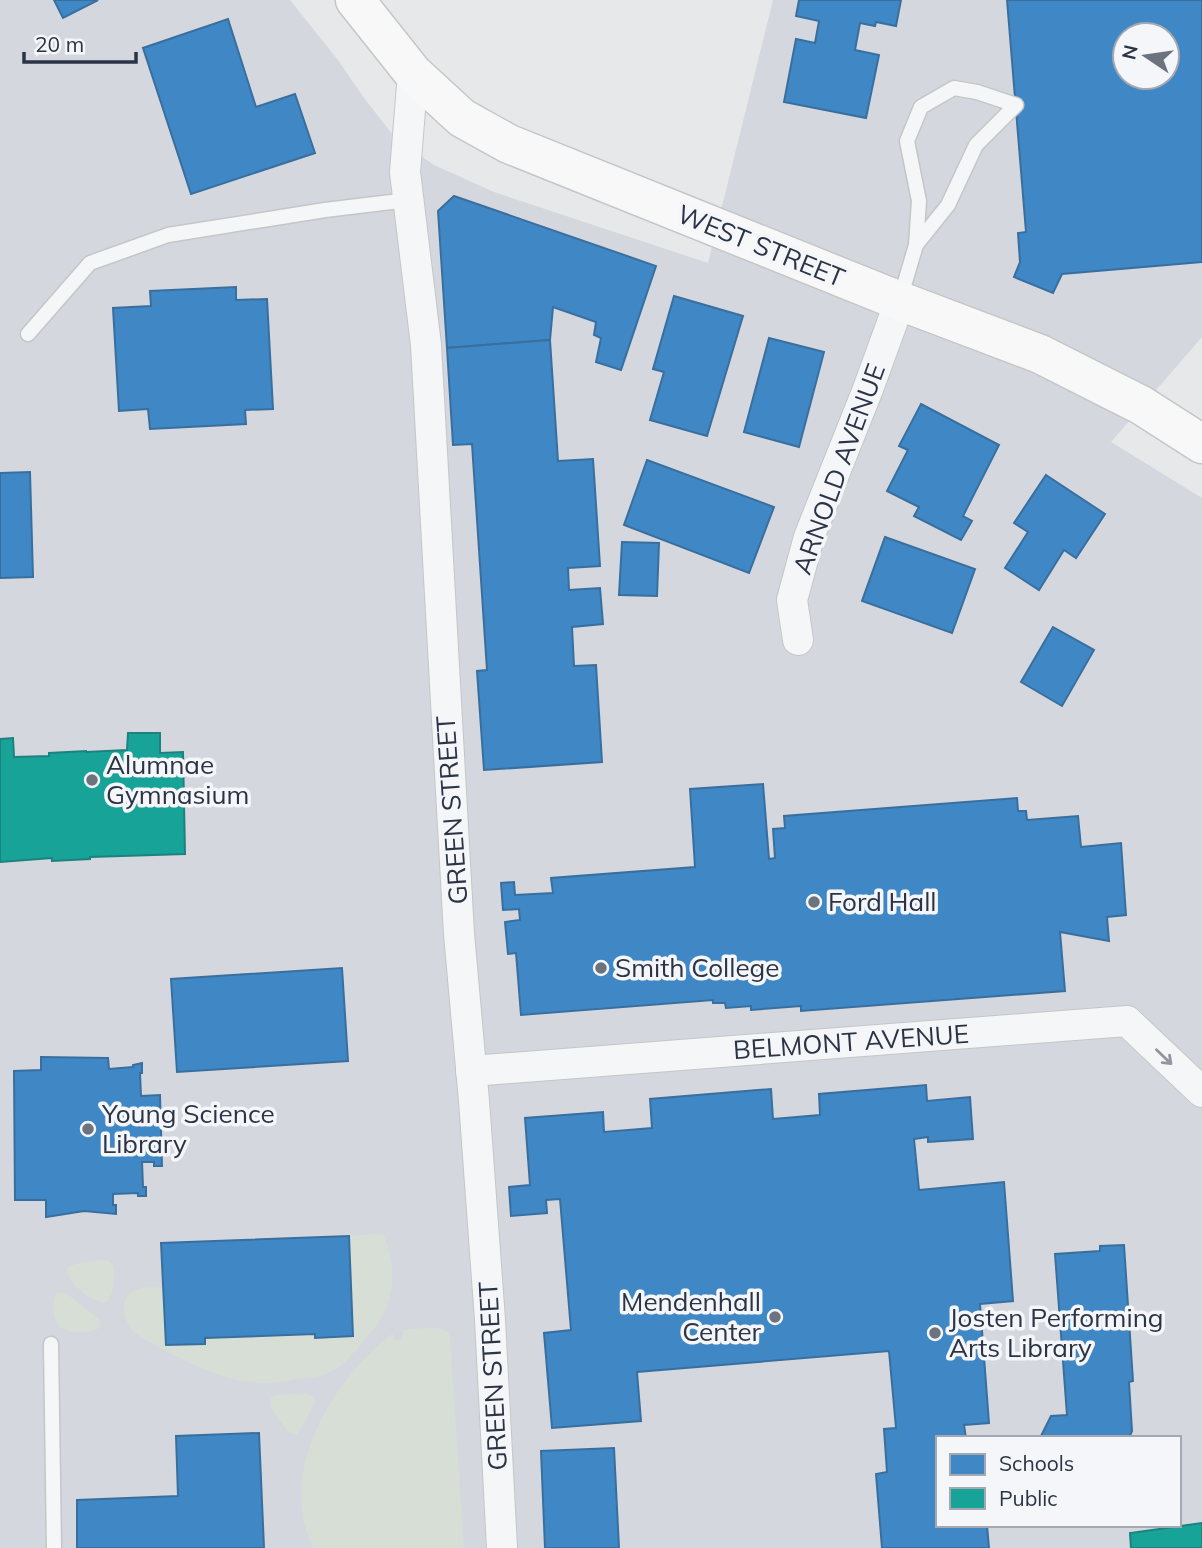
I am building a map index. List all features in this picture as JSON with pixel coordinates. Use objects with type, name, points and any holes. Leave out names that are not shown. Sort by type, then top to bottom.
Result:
[{"type":"main road","name":"WEST STREET","points":[[355,0],[413,73],[462,118],[509,144],[900,301],[1040,354],[1141,405],[1202,444]]},
{"type":"street","name":"GREEN STREET","points":[[413,73],[405,172],[426,345],[459,934],[490,1320],[502,1548]]},
{"type":"street","name":"ARNOLD AVENUE","points":[[798,640],[792,600],[809,537],[900,301]]},
{"type":"street","name":"BELMONT AVENUE","points":[[471,1071],[1127,1021],[1202,1092]]},
{"type":"lane","points":[[900,301],[916,245],[919,201],[906,141],[921,107],[954,88],[977,92],[1016,105],[976,145],[948,205],[916,245]]},
{"type":"lane","points":[[28,334],[90,263],[169,235],[325,209],[408,200]]},
{"type":"lane","points":[[51,1344],[54,1548]]},
{"type":"shaded area","name":"Smith College","points":[[0,0],[290,0],[396,139],[434,165],[494,192],[708,263],[773,0],[1202,0],[1202,337],[1111,442],[1202,498],[1202,1548],[0,1548]]},
{"type":"shaded area","points":[[383,1233],[392,1275],[392,1288],[384,1313],[349,1358],[339,1367],[324,1374],[273,1383],[229,1378],[189,1363],[145,1340],[132,1330],[126,1320],[124,1302],[131,1292],[156,1287],[163,1288],[166,1345],[205,1344],[205,1338],[315,1334],[316,1338],[352,1336],[349,1236]]},
{"type":"shaded area","points":[[110,1261],[114,1271],[110,1297],[104,1303],[81,1291],[66,1270],[78,1263]]},
{"type":"shaded area","points":[[57,1292],[66,1293],[99,1319],[98,1329],[78,1332],[59,1327],[54,1310]]},
{"type":"shaded area","points":[[438,1328],[448,1332],[450,1337],[464,1548],[313,1548],[303,1519],[301,1489],[306,1459],[317,1429],[350,1375],[371,1352],[393,1333],[394,1340],[403,1339],[403,1330]]},
{"type":"shaded area","points":[[305,1393],[313,1396],[315,1402],[296,1435],[288,1432],[270,1407],[271,1397]]},
{"type":"building: Schools","points":[[54,0],[98,0],[63,18]]},
{"type":"building: Schools","points":[[799,0],[901,0],[896,26],[876,22],[875,26],[860,23],[855,50],[879,55],[866,118],[784,102],[796,39],[815,43],[819,21],[796,16]]},
{"type":"building: Schools","points":[[1007,0],[1202,0],[1202,262],[1062,274],[1053,293],[1014,277],[1020,262],[1018,233],[1026,232]]},
{"type":"building: Schools","points":[[228,19],[256,107],[295,94],[315,153],[191,194],[143,48]]},
{"type":"building: Schools","points":[[454,196],[656,266],[621,370],[596,362],[601,338],[594,335],[596,322],[553,307],[550,340],[447,348],[438,211]]},
{"type":"building: Schools","points":[[236,287],[236,300],[267,299],[273,409],[245,410],[246,424],[150,429],[148,409],[119,411],[113,308],[151,306],[150,291]]},
{"type":"building: Schools","points":[[674,296],[743,316],[707,436],[650,420],[664,372],[653,369]]},
{"type":"building: Schools","points":[[769,338],[824,352],[799,447],[744,432]]},
{"type":"building: Schools","points":[[550,340],[558,461],[593,459],[600,566],[568,568],[569,590],[600,588],[603,624],[572,627],[574,666],[596,665],[602,762],[484,770],[477,671],[487,670],[472,444],[453,445],[447,348]]},
{"type":"building: Schools","points":[[921,404],[999,445],[963,516],[972,521],[961,540],[914,516],[919,507],[887,491],[908,450],[899,446]]},
{"type":"building: Schools","points":[[647,460],[774,507],[749,573],[624,525]]},
{"type":"building: Schools","points":[[30,472],[33,577],[0,578],[0,473]]},
{"type":"building: Schools","points":[[1046,475],[1105,514],[1076,558],[1064,550],[1039,590],[1005,568],[1028,532],[1014,523]]},
{"type":"building: Schools","points":[[885,537],[975,569],[952,633],[862,601]]},
{"type":"building: Schools","points":[[622,542],[659,543],[657,596],[619,595]]},
{"type":"building: Schools","points":[[1053,627],[1094,650],[1062,706],[1021,682]]},
{"type":"building: Schools","name":"Ford Hall","points":[[763,784],[769,859],[775,858],[773,829],[785,828],[784,816],[1017,798],[1018,811],[1026,811],[1027,820],[1078,816],[1081,847],[1121,843],[1126,915],[1107,917],[1109,941],[1060,932],[1065,991],[801,1011],[801,1006],[751,1010],[751,1006],[726,1008],[725,1003],[713,1003],[713,1000],[521,1015],[516,953],[508,954],[505,922],[520,920],[519,909],[503,910],[501,883],[514,882],[515,895],[553,893],[551,878],[695,867],[690,789]]},
{"type":"building: Schools","points":[[342,968],[348,1061],[177,1072],[171,979]]},
{"type":"building: Schools","name":"Young Science Library","points":[[41,1057],[108,1058],[109,1069],[133,1067],[142,1063],[141,1096],[160,1095],[162,1166],[154,1166],[154,1162],[142,1162],[146,1196],[138,1196],[138,1193],[113,1194],[116,1214],[84,1211],[46,1217],[46,1200],[15,1200],[14,1071],[41,1070]]},
{"type":"building: Schools","name":"Mendenhall Center","points":[[926,1085],[927,1101],[970,1097],[973,1139],[928,1142],[928,1137],[914,1139],[919,1190],[1004,1182],[1013,1301],[980,1304],[989,1423],[964,1425],[966,1436],[936,1436],[936,1527],[987,1527],[989,1548],[882,1548],[876,1474],[887,1472],[884,1429],[896,1428],[889,1351],[637,1372],[641,1421],[552,1428],[544,1333],[571,1330],[560,1199],[546,1200],[547,1213],[511,1216],[509,1187],[530,1185],[525,1118],[603,1112],[604,1132],[652,1128],[650,1099],[771,1089],[773,1119],[820,1115],[819,1094]]},
{"type":"building: Schools","points":[[349,1236],[353,1336],[315,1338],[315,1334],[205,1338],[205,1344],[166,1345],[161,1243]]},
{"type":"building: Schools","points":[[1124,1245],[1133,1381],[1129,1382],[1132,1431],[1130,1436],[1041,1436],[1051,1416],[1067,1415],[1055,1254],[1100,1251],[1100,1246]]},
{"type":"building: Schools","points":[[259,1433],[264,1548],[77,1548],[77,1500],[178,1496],[176,1436]]},
{"type":"building: Schools","points":[[614,1448],[619,1548],[545,1548],[541,1451]]},
{"type":"building: Public","name":"Alumnae Gymnasium","points":[[128,733],[160,733],[160,753],[183,752],[185,854],[0,862],[0,739],[13,738],[14,757],[49,756],[49,753],[127,750]]},
{"type":"building: Public","points":[[1202,1523],[1202,1548],[1131,1548],[1130,1533]]},
{"type":"place","name":"Alumnae Gymnasium","points":[[92,780]]},
{"type":"place","name":"Ford Hall","points":[[814,902]]},
{"type":"place","name":"Smith College","points":[[601,968]]},
{"type":"place","name":"Young Science Library","points":[[88,1129]]},
{"type":"place","name":"Mendenhall Center","points":[[775,1317]]},
{"type":"place","name":"Josten Performing Arts Library","points":[[935,1333]]}]
